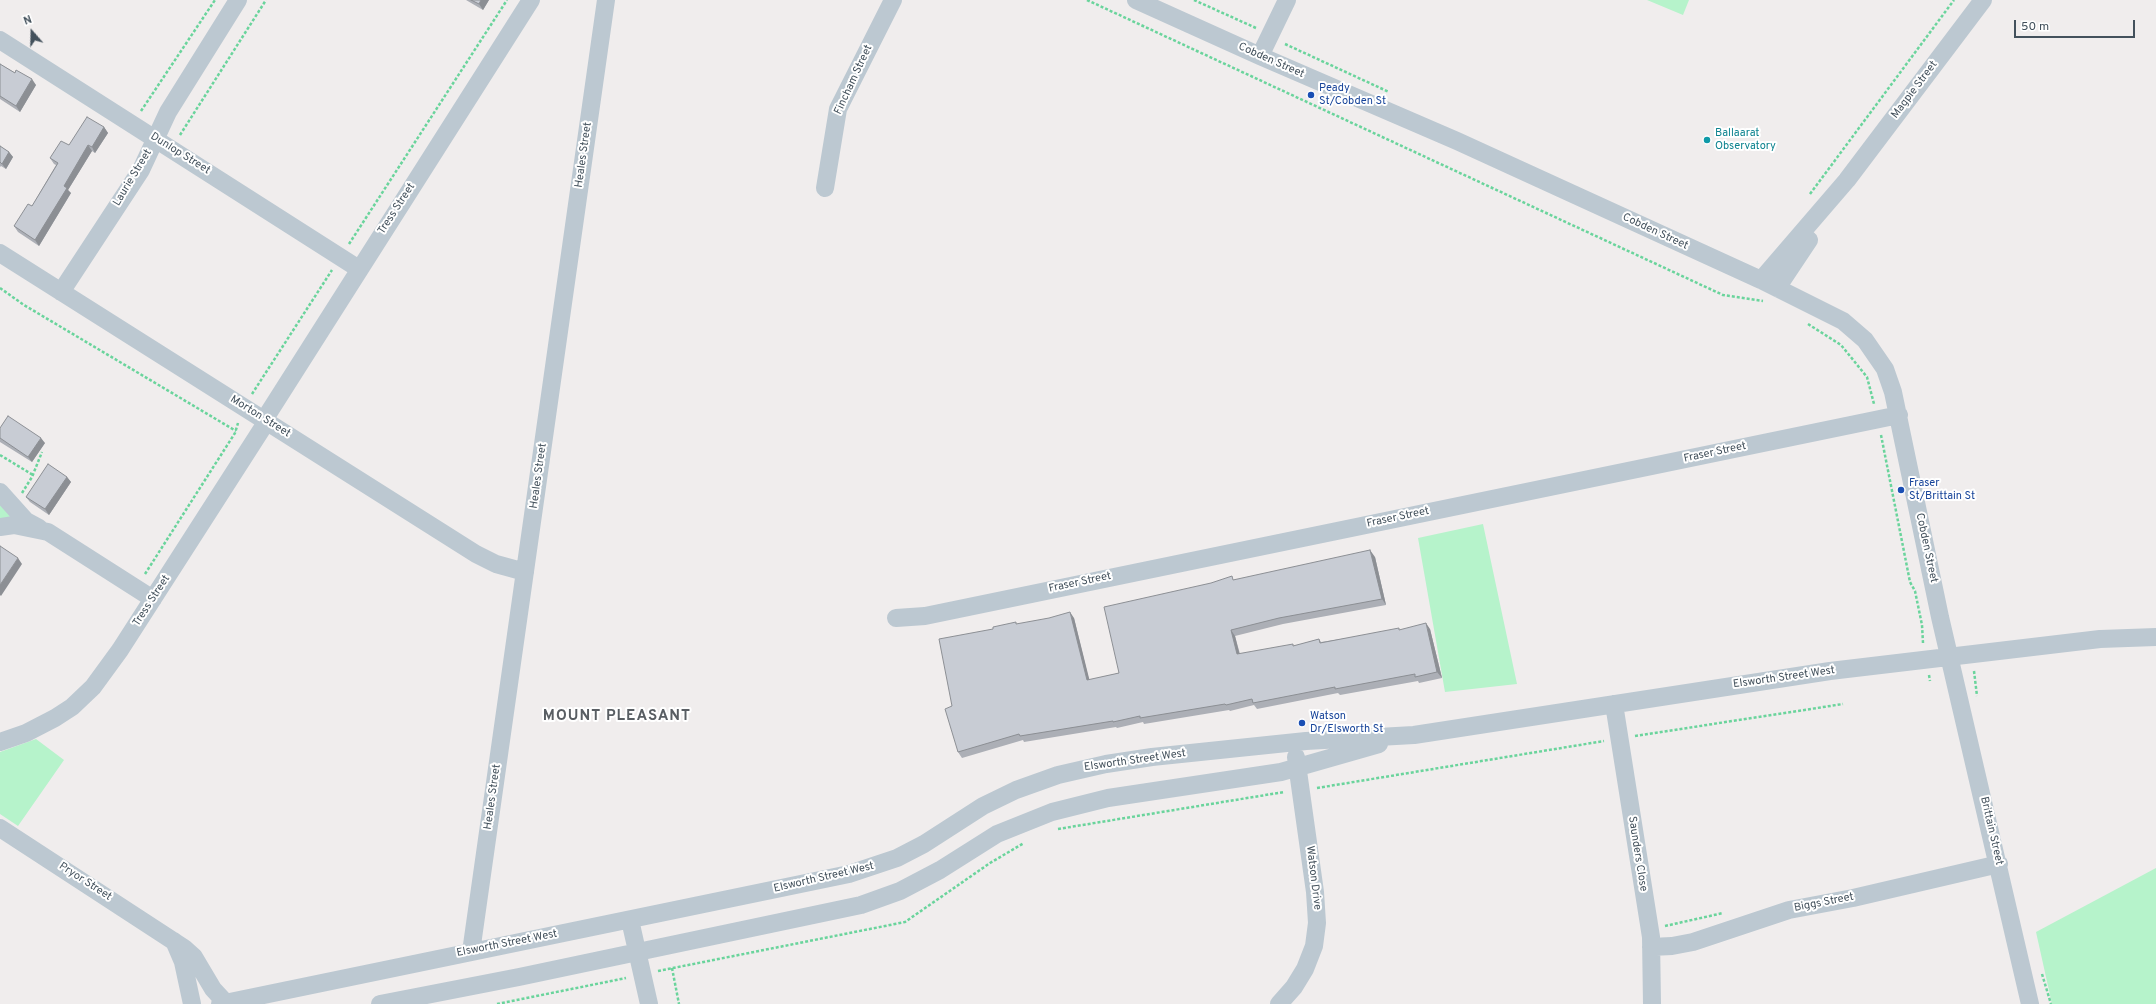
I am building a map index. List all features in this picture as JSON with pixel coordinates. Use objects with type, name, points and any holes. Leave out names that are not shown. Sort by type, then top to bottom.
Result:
[{"type":"street","name":"Laurie Street","points":[[61,292],[141,170],[163,144],[168,112],[238,0]]},
{"type":"street","name":"Tress Street","points":[[0,742],[40,726],[72,707],[102,676],[147,595],[266,420],[359,269],[531,0]]},
{"type":"street","name":"Heales Street","points":[[470,952],[606,0]]},
{"type":"street","name":"Fincham Street","points":[[825,188],[838,110],[893,0]]},
{"type":"street","name":"Cobden Street","points":[[1136,0],[1260,56],[1404,117],[1761,280],[1772,295],[1843,321],[1865,340],[1885,369],[1899,415],[1950,658]]},
{"type":"street","points":[[1260,56],[1287,0]]},
{"type":"street","name":"Magpie Street","points":[[1761,280],[1847,180],[1983,0]]},
{"type":"street","name":"Dunlop Street","points":[[0,40],[359,269]]},
{"type":"street","name":"Magpie Street","points":[[1772,295],[1847,180]]},
{"type":"street","name":"Morton Street","points":[[0,253],[476,554],[496,564],[525,572]]},
{"type":"street","name":"Fraser Street","points":[[896,618],[925,616],[1899,415]]},
{"type":"street","points":[[0,492],[26,521],[45,531],[147,595]]},
{"type":"street","points":[[0,527],[14,525],[45,531]]},
{"type":"street","name":"Elsworth Street West","points":[[223,1003],[862,871],[911,851],[999,799],[1058,775],[1126,761],[1295,742],[1414,735],[1823,672],[1926,661],[2100,639],[2156,637]]},
{"type":"street","name":"Brittain Street","points":[[1950,658],[1999,864],[2030,1004]]},
{"type":"street","name":"Saunders Close","points":[[1614,704],[1651,947],[1650,976],[1652,1004]]},
{"type":"street","name":"Elsworth Street West","points":[[380,1004],[837,910],[882,898],[926,878],[997,834],[1032,819],[1067,807],[1108,798],[1254,777],[1298,768],[1414,735]]},
{"type":"street","name":"Watson Drive","points":[[1289,1001],[1305,969],[1314,946],[1317,923],[1315,892],[1295,742]]},
{"type":"street","name":"Pryor Street","points":[[0,828],[169,936],[194,957],[223,1003]]},
{"type":"street","name":"Biggs Street","points":[[1651,947],[1672,946],[1700,940],[1789,910],[1853,898],[1999,864]]},
{"type":"street","points":[[630,920],[649,1004]]},
{"type":"street","name":"Pryor Street","points":[[169,936],[175,942],[181,956],[192,1004]]},
{"type":"path","points":[[132,124],[215,0]]},
{"type":"path","points":[[163,144],[266,0]]},
{"type":"path","points":[[147,595],[146,571],[236,431],[239,417],[245,407],[507,0]]},
{"type":"path","points":[[1086,0],[1723,295],[1772,295]]},
{"type":"path","points":[[1194,0],[1259,30]]},
{"type":"path","points":[[1807,200],[1954,0]]},
{"type":"path","points":[[0,288],[24,305],[236,431]]},
{"type":"path","points":[[1803,321],[1841,345],[1867,377],[1910,582],[1914,590],[1922,625],[1930,681]]},
{"type":"path","points":[[0,455],[33,476]]},
{"type":"path","points":[[1051,831],[1620,738],[1843,704]]},
{"type":"path","points":[[497,1004],[905,922],[990,863],[1030,840]]},
{"type":"path","points":[[672,968],[679,1004]]},
{"type":"green space","points":[[1647,0],[1689,0],[1683,15]]},
{"type":"green space","points":[[0,502],[15,517],[0,521]]},
{"type":"green space","points":[[1483,524],[1517,684],[1445,692],[1418,538]]},
{"type":"green space","points":[[36,739],[64,760],[18,826],[0,814],[0,752]]},
{"type":"green space","points":[[2156,868],[2156,1004],[2052,1004],[2036,932]]},
{"type":"building","points":[[471,0],[481,0],[479,4]]},
{"type":"building","points":[[0,64],[15,73],[16,70],[32,79],[16,106],[0,96]]},
{"type":"building","points":[[87,117],[104,127],[92,147],[88,145],[64,186],[67,188],[35,240],[14,226],[28,204],[32,206],[58,163],[50,158],[61,141],[69,145]]},
{"type":"building","points":[[0,146],[9,152],[2,164],[0,162]]},
{"type":"building","points":[[8,416],[41,438],[28,457],[0,438],[0,428]]},
{"type":"building","points":[[48,464],[67,477],[45,509],[26,497]]},
{"type":"building","points":[[0,546],[18,558],[0,585]]},
{"type":"building","points":[[1370,550],[1382,599],[1279,618],[1231,630],[1237,654],[1293,644],[1293,646],[1319,639],[1320,643],[1399,628],[1399,630],[1426,623],[1437,672],[1415,677],[1415,674],[1335,689],[1335,687],[1253,703],[1252,699],[1226,705],[1140,718],[1140,716],[1113,722],[1020,736],[1019,734],[958,752],[945,709],[952,706],[939,639],[993,629],[993,627],[1016,622],[1016,624],[1049,618],[1070,612],[1087,680],[1119,673],[1104,607],[1211,583],[1232,576],[1233,580]]},
{"type":"place","name":"Peady St/Cobden St","points":[[1311,95]]},
{"type":"place","name":"Ballaarat Observatory","points":[[1707,140]]},
{"type":"place","name":"Fraser St/Brittain St","points":[[1901,490]]},
{"type":"place","name":"Watson Dr/Elsworth St","points":[[1302,723]]},
{"type":"district","name":"MOUNT PLEASANT","points":[[617,717]]}]
